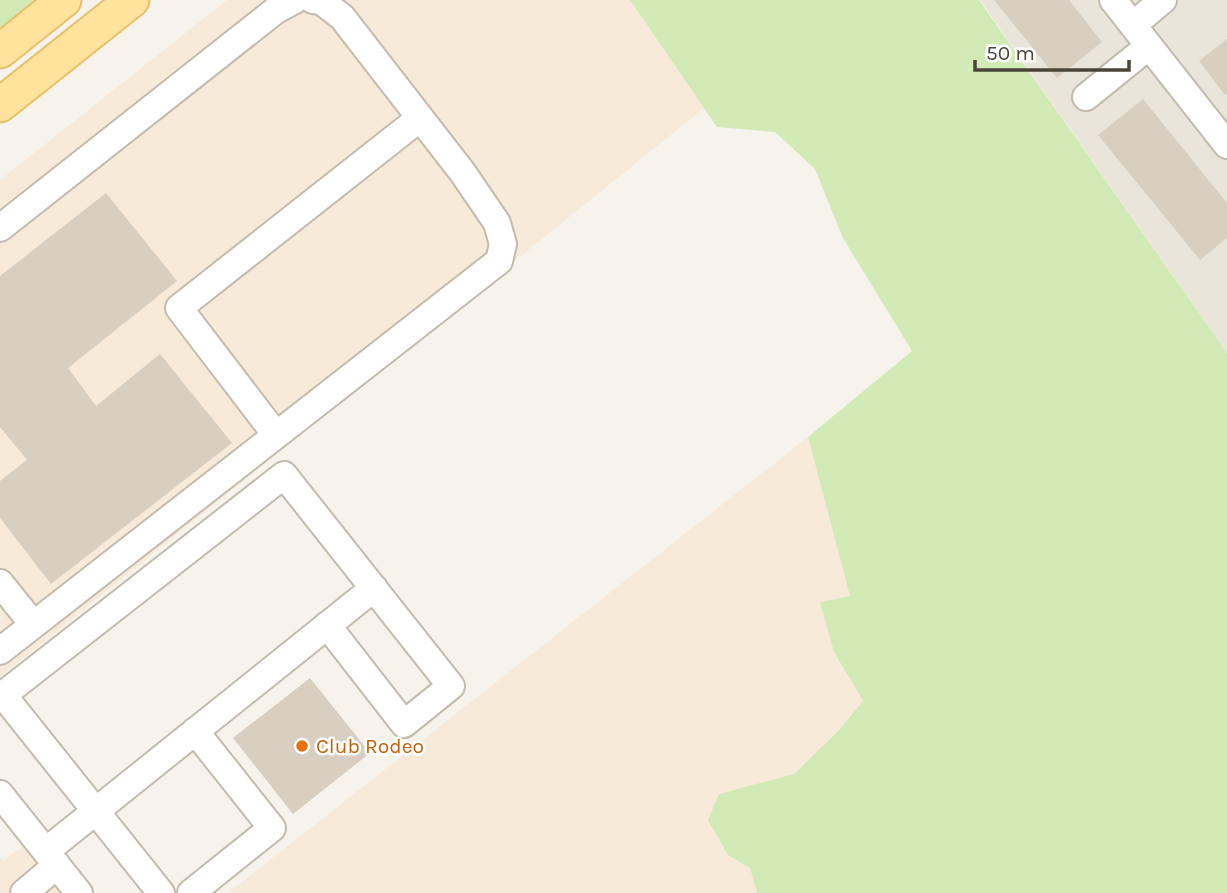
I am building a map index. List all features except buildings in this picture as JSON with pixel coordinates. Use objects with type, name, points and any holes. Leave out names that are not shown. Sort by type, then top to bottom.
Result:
[{"type":"main road","points":[[0,51],[64,0]]},
{"type":"main road","points":[[0,104],[132,0]]},
{"type":"street","points":[[0,228],[276,10],[295,0]]},
{"type":"street","points":[[0,651],[499,261],[503,244],[497,223],[342,17],[321,1],[313,0]]},
{"type":"street","points":[[1113,0],[1227,145]]},
{"type":"street","points":[[1086,97],[1141,36],[1164,0]]},
{"type":"street","points":[[276,436],[179,309],[420,118]]},
{"type":"street","points":[[161,893],[3,695],[284,475],[451,686],[404,724],[327,625]]},
{"type":"street","points":[[0,583],[33,624]]},
{"type":"street","points":[[33,889],[51,858],[95,812],[374,588]]},
{"type":"street","points":[[191,893],[272,828],[195,731]]},
{"type":"street","points":[[2,800],[79,893]]},
{"type":"shaded area","points":[[227,0],[630,0],[704,108],[0,677],[0,180]]},
{"type":"shaded area","points":[[980,0],[1227,0],[1227,353]]},
{"type":"shaded area","points":[[808,437],[850,596],[821,602],[834,652],[863,701],[838,731],[794,774],[719,795],[728,855],[750,868],[757,893],[228,893]]},
{"type":"shaded area","points":[[23,846],[61,893],[0,893],[0,857],[3,861]]},
{"type":"green space","points":[[0,0],[45,0],[0,36]]},
{"type":"green space","points":[[630,0],[979,0],[1227,353],[1227,893],[757,893],[750,868],[728,855],[708,820],[719,794],[794,774],[838,731],[863,701],[834,652],[820,602],[850,596],[808,437],[912,351],[843,238],[815,169],[775,132],[717,127]]},
{"type":"place","name":"Club Rodeo","points":[[302,746]]}]
